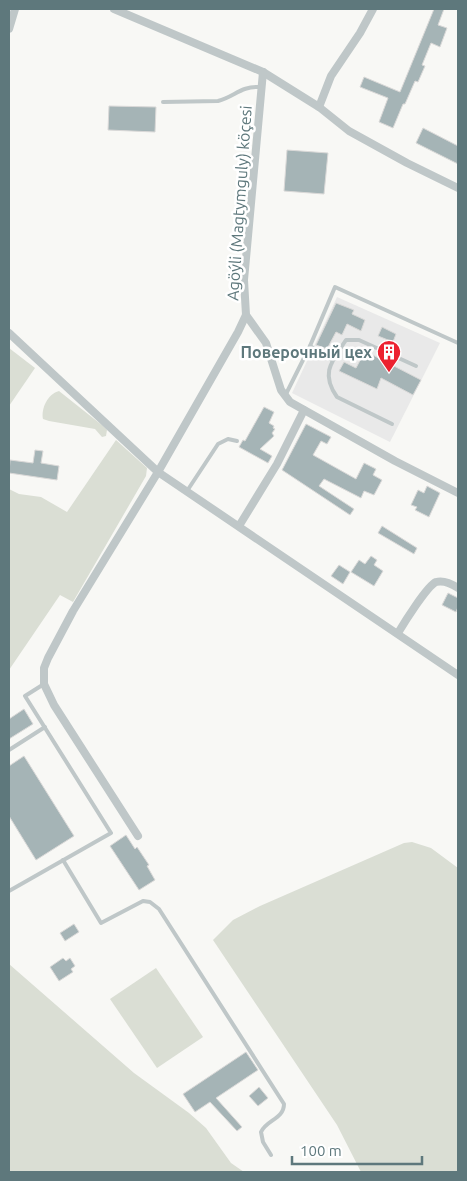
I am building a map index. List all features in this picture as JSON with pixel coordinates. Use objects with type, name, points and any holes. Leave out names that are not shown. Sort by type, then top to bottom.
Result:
[{"type":"street","points":[[9,29],[15,9]]},
{"type":"street","points":[[114,9],[263,72],[319,107],[349,131],[382,150],[458,188]]},
{"type":"street","points":[[319,107],[331,76],[374,9]]},
{"type":"street","name":"Agöýli (Magtymguly) köçesi","points":[[263,72],[244,280],[246,315],[266,343],[281,390],[285,396]]},
{"type":"street","points":[[138,836],[54,705],[44,684],[44,668],[69,618],[158,472],[246,315]]},
{"type":"street","points":[[9,333],[158,472],[458,675]]},
{"type":"street","points":[[285,396],[290,402],[394,461],[458,493]]},
{"type":"street","points":[[239,526],[277,464],[304,410]]},
{"type":"street","points":[[398,633],[428,589],[435,582],[444,582],[458,588]]},
{"type":"lane","points":[[164,102],[218,101],[250,86],[261,87]]},
{"type":"lane","points":[[285,396],[310,346],[335,288],[458,343]]},
{"type":"lane","points":[[392,424],[337,397],[332,390],[328,373],[332,360],[346,340],[353,339],[416,366]]},
{"type":"lane","points":[[310,346],[332,360]]},
{"type":"lane","points":[[187,491],[218,444],[228,439],[237,441]]},
{"type":"lane","points":[[9,891],[111,833],[25,696],[44,684]]},
{"type":"lane","points":[[9,750],[44,728]]},
{"type":"lane","points":[[63,860],[101,922],[143,901],[150,902],[160,909],[284,1104],[284,1110],[278,1117],[262,1128],[261,1132],[263,1142],[272,1154]]},
{"type":"shaded area","points":[[337,297],[440,343],[390,442],[292,393]]},
{"type":"shaded area","points":[[9,348],[35,368],[9,406]]},
{"type":"shaded area","points":[[59,391],[103,426],[107,430],[106,436],[102,437],[95,429],[43,419],[43,410],[46,402]]},
{"type":"shaded area","points":[[116,440],[147,468],[146,476],[73,602],[60,595],[9,670],[9,489],[19,494],[41,497],[67,512]]},
{"type":"shaded area","points":[[412,842],[431,848],[458,868],[458,1172],[361,1172],[337,1125],[213,940],[233,920],[260,906],[404,843]]},
{"type":"shaded area","points":[[9,964],[134,1073],[189,1113],[206,1128],[231,1163],[244,1172],[9,1172]]},
{"type":"shaded area","points":[[156,968],[203,1037],[157,1068],[110,999]]},
{"type":"building","points":[[434,9],[444,9],[438,25],[447,28],[440,47],[431,43],[422,65],[425,66],[418,82],[415,81],[393,128],[379,122],[388,98],[360,87],[364,77],[400,92]]},
{"type":"building","points":[[109,106],[156,107],[155,132],[108,130]]},
{"type":"building","points":[[423,128],[458,146],[458,164],[416,143]]},
{"type":"building","points":[[287,150],[328,153],[324,194],[284,191]]},
{"type":"building","points":[[336,303],[354,310],[352,314],[365,320],[361,331],[347,324],[342,335],[336,332],[327,349],[316,345]]},
{"type":"building","points":[[382,327],[396,334],[393,342],[378,336]]},
{"type":"building","name":"Поверочный цех","points":[[365,351],[421,380],[413,395],[381,378],[377,389],[339,371],[344,362],[356,368]]},
{"type":"building","points":[[264,407],[274,412],[269,423],[274,426],[273,428],[275,429],[272,433],[274,436],[260,449],[272,456],[268,463],[239,447],[243,440],[245,441]]},
{"type":"building","points":[[306,424],[331,437],[327,444],[321,441],[313,455],[356,479],[364,463],[376,469],[373,475],[382,480],[374,495],[364,491],[361,498],[324,479],[319,486],[354,509],[350,515],[282,470]]},
{"type":"building","points":[[35,450],[43,451],[41,463],[59,466],[57,480],[9,473],[10,460],[33,463]]},
{"type":"building","points":[[427,486],[440,493],[429,517],[415,510],[417,507],[411,505],[418,490],[424,493]]},
{"type":"building","points":[[382,526],[417,548],[414,554],[378,533]]},
{"type":"building","points":[[371,556],[377,560],[374,565],[383,571],[374,586],[351,572],[359,560],[365,564]]},
{"type":"building","points":[[339,565],[350,572],[343,584],[331,576]]},
{"type":"building","points":[[448,593],[458,598],[456,612],[442,605]]},
{"type":"building","points":[[24,709],[33,724],[9,739],[9,719]]},
{"type":"building","points":[[24,756],[74,836],[36,860],[9,816],[9,766]]},
{"type":"building","points":[[126,835],[149,865],[147,866],[155,880],[139,890],[110,846]]},
{"type":"building","points":[[74,924],[79,932],[65,941],[60,933]]},
{"type":"building","points":[[63,958],[66,961],[70,958],[75,966],[71,969],[73,972],[59,981],[50,967]]},
{"type":"building","points":[[246,1052],[258,1070],[216,1098],[242,1127],[237,1131],[210,1102],[195,1112],[183,1094]]},
{"type":"building","points":[[259,1087],[268,1098],[258,1106],[249,1096]]},
{"type":"place","name":"Поверочный цех","points":[[389,373]]}]
